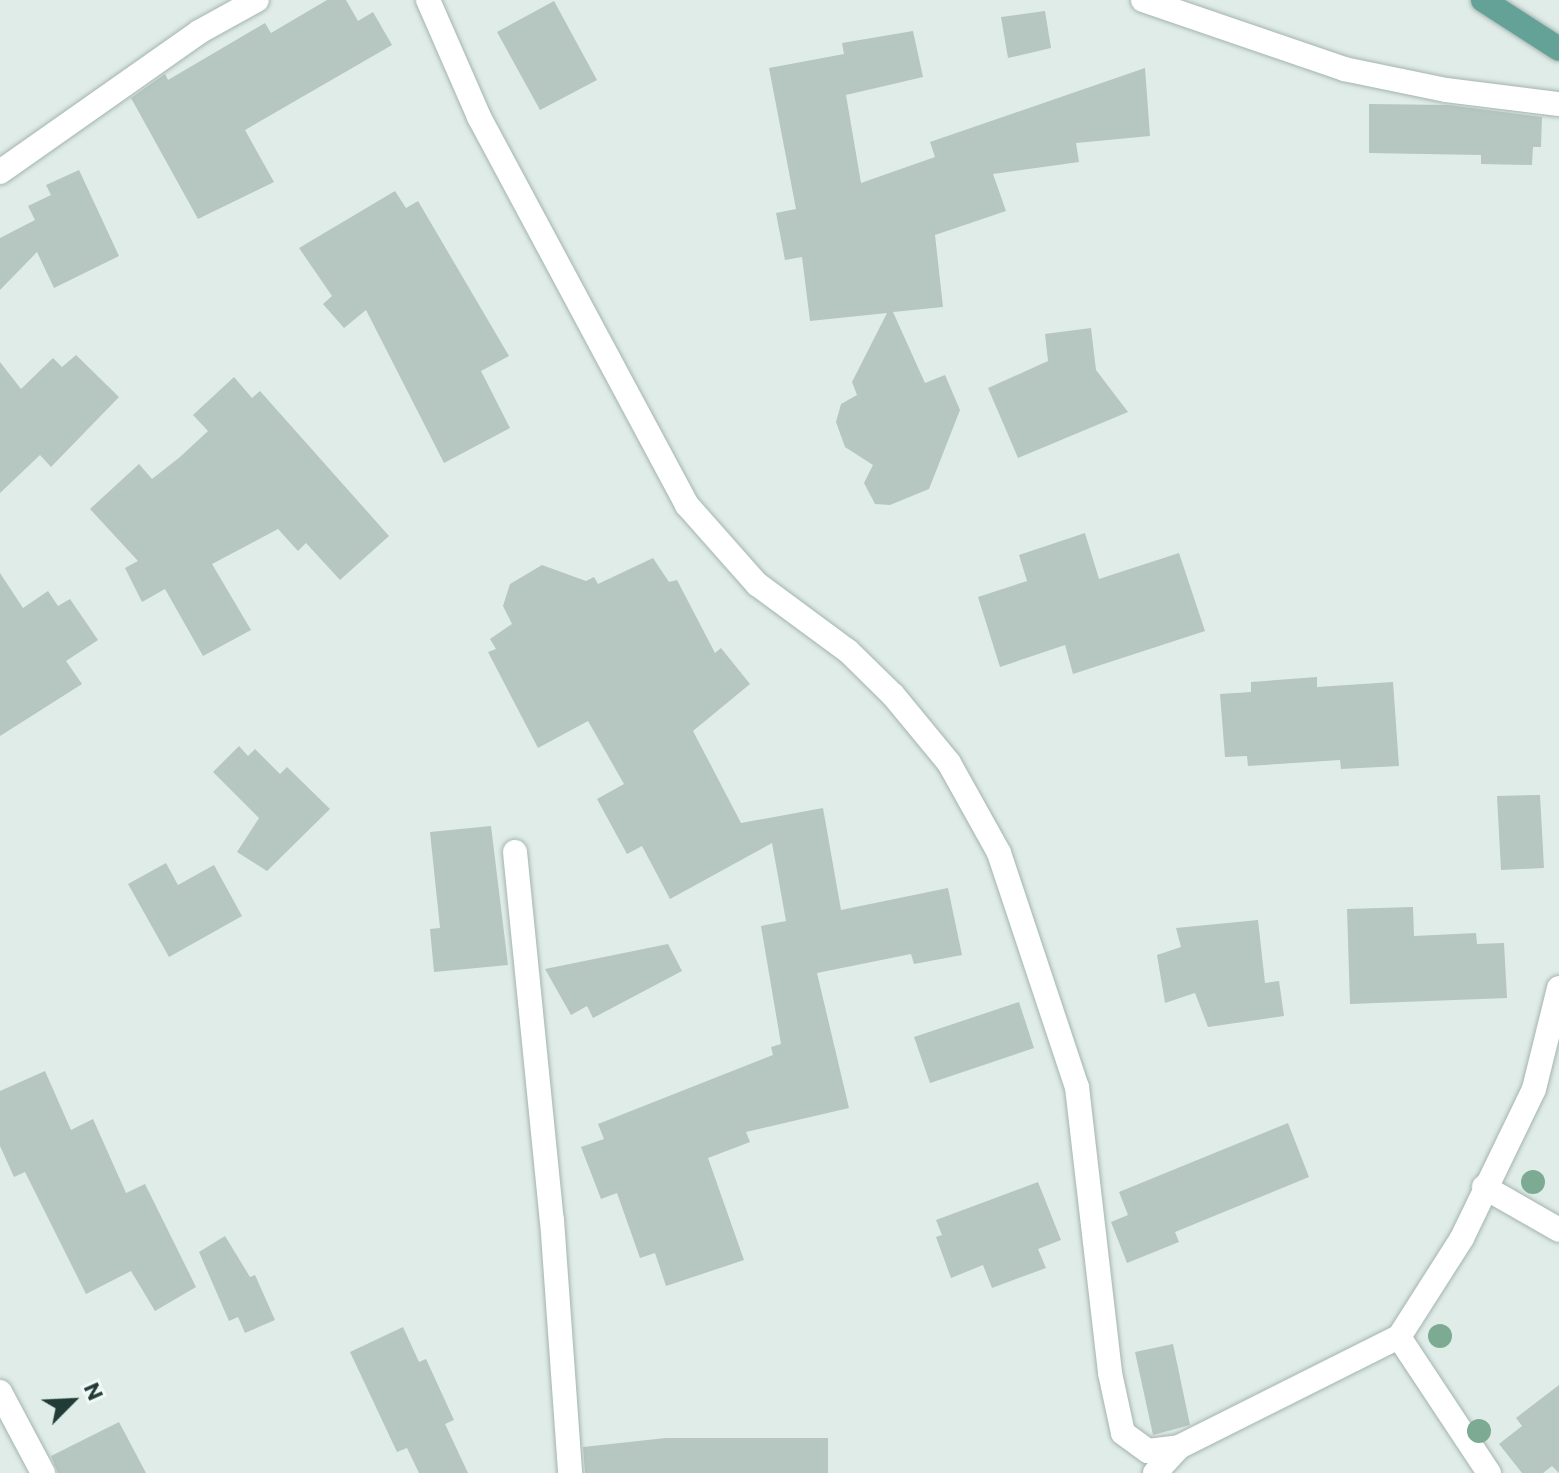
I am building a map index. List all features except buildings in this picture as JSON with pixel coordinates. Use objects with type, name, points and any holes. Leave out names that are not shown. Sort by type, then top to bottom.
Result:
[{"type":"main road","points":[[1483,0],[1559,49]]},
{"type":"street","points":[[0,172],[199,32],[257,0]]},
{"type":"street","points":[[428,0],[479,117],[687,505],[757,584],[848,651],[893,695],[949,763],[999,853],[1077,1087],[1110,1373],[1123,1433],[1148,1451],[1179,1447],[1399,1337],[1462,1238],[1534,1089],[1559,988]]},
{"type":"street","points":[[1143,0],[1344,69],[1446,90],[1559,104]]},
{"type":"street","points":[[515,852],[552,1220],[570,1473]]},
{"type":"street","points":[[1484,1187],[1559,1230]]},
{"type":"street","points":[[1399,1337],[1489,1473]]},
{"type":"street","points":[[0,1392],[43,1473]]},
{"type":"street","points":[[1155,1473],[1179,1447]]}]
